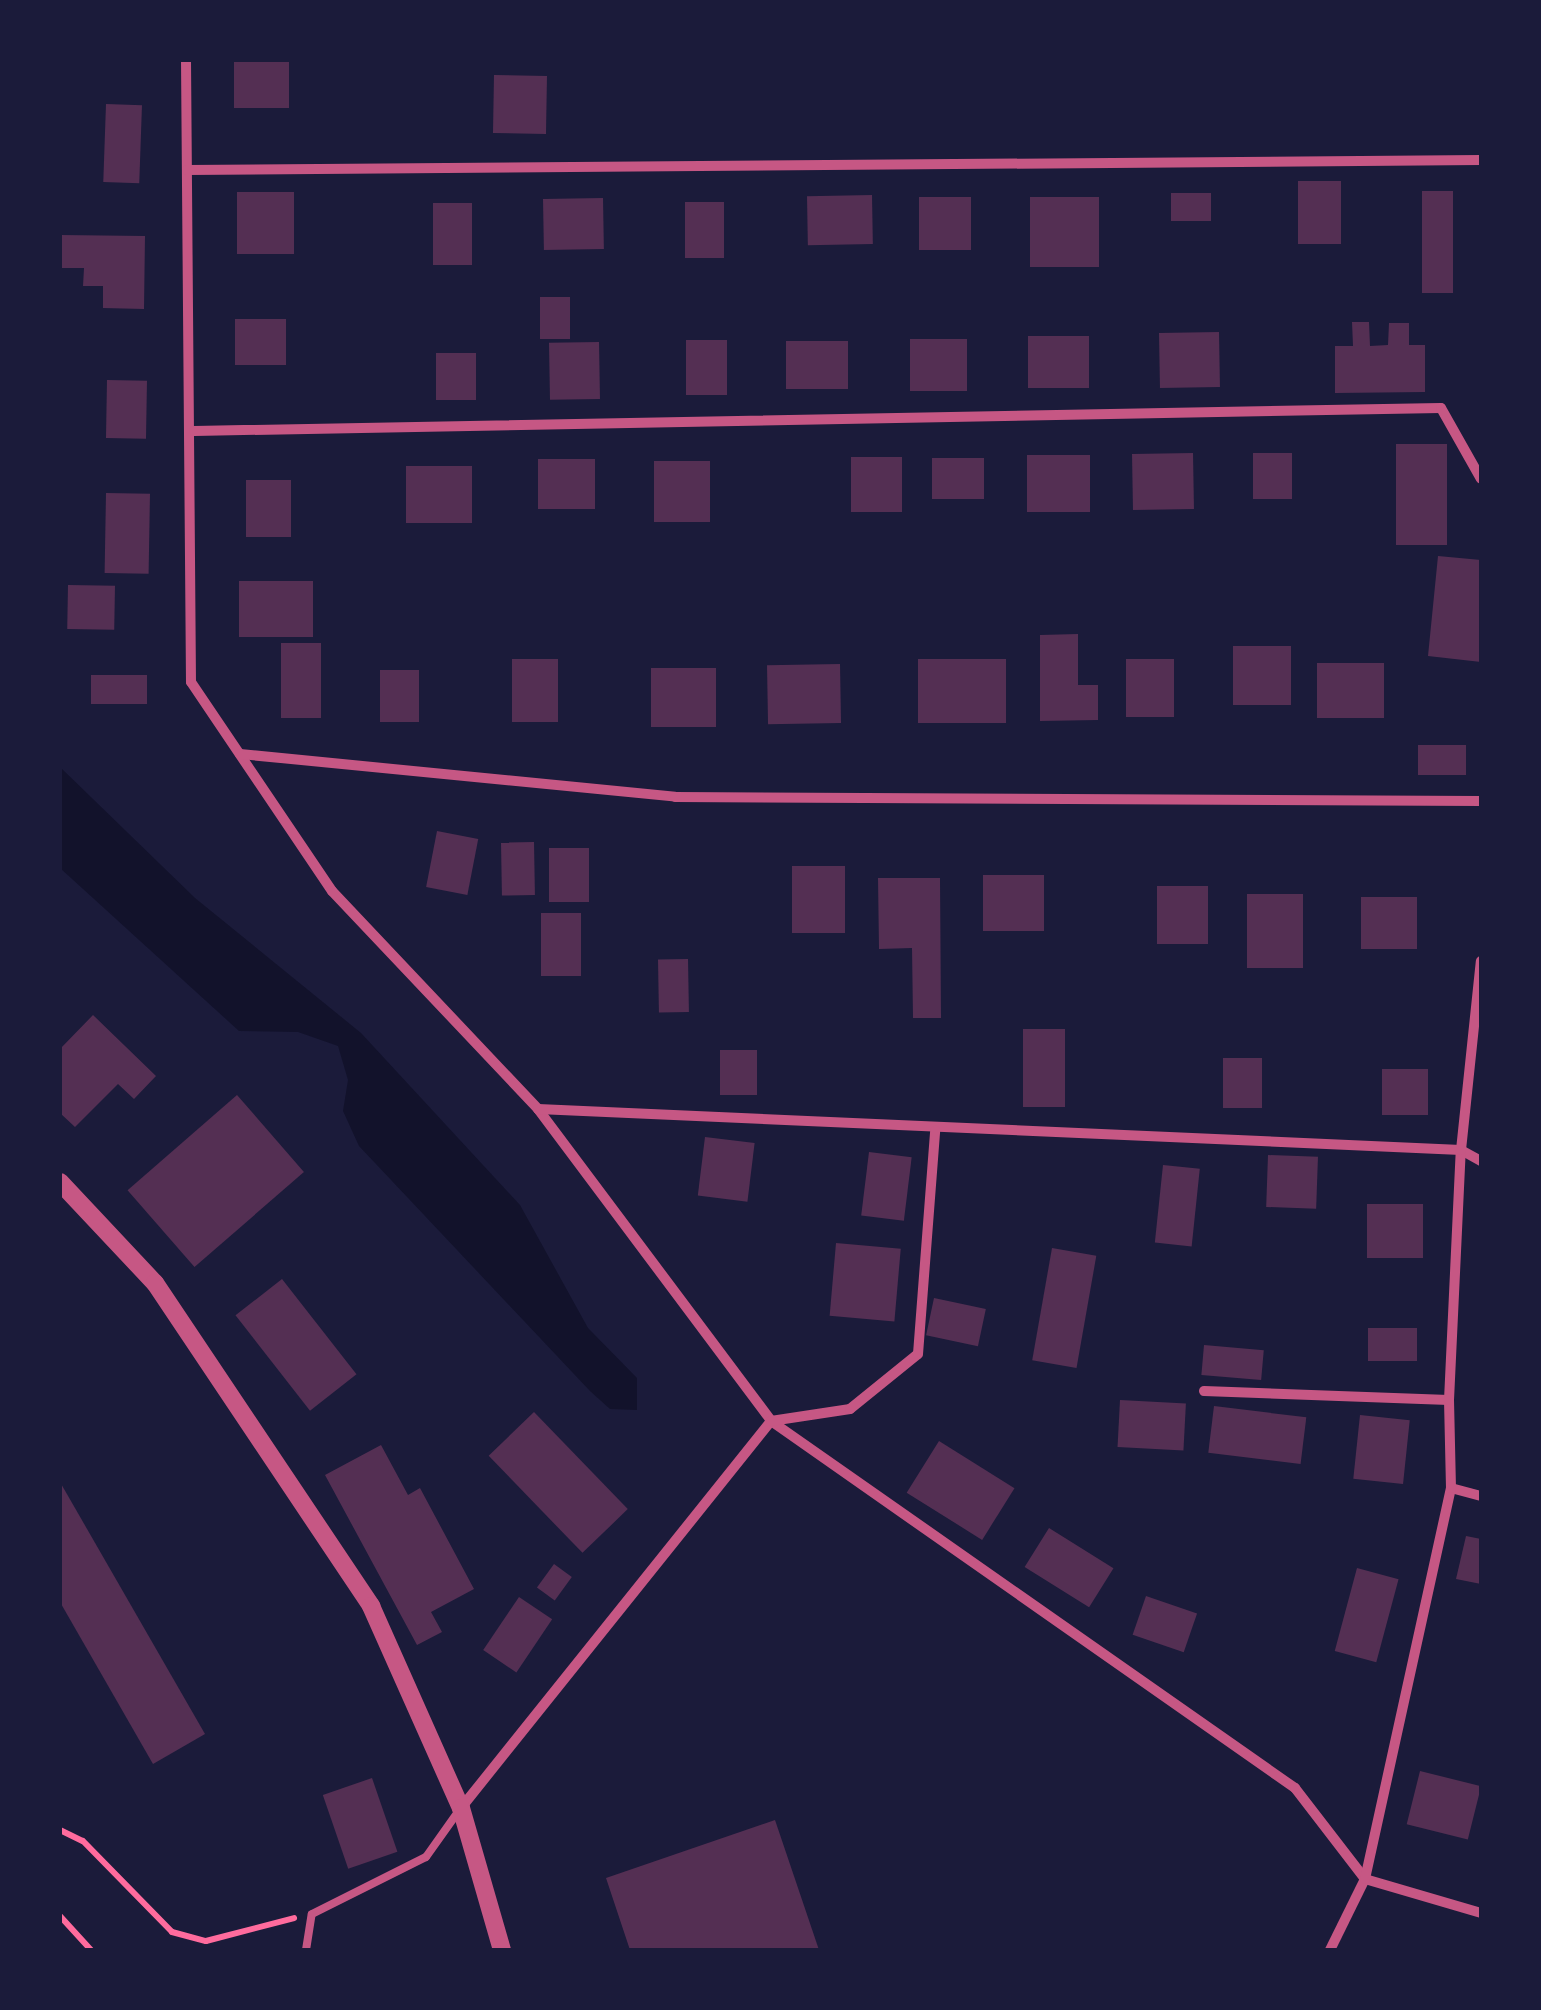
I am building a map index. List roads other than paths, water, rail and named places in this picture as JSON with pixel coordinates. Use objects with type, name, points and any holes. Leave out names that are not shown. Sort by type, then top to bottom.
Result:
[{"type":"street","points":[[186,60],[194,431],[191,682],[332,892],[538,1109],[772,1422],[1295,1788],[1365,1879],[1481,1913]]},
{"type":"street","points":[[186,170],[1481,160]]},
{"type":"street","points":[[194,431],[1441,408],[1481,480]]},
{"type":"street","points":[[240,754],[674,798],[1481,801]]},
{"type":"street","points":[[1330,1950],[1365,1879],[1451,1488],[1449,1400],[1462,1150],[1481,961]]},
{"type":"street","points":[[538,1109],[935,1131],[1462,1150],[1481,1161]]},
{"type":"street","points":[[461,1808],[772,1422],[850,1410],[918,1354],[935,1131]]},
{"type":"street","points":[[60,1182],[155,1283],[370,1606],[461,1808],[502,1950]]},
{"type":"street","points":[[1204,1391],[1449,1400]]},
{"type":"street","points":[[1451,1488],[1481,1496]]},
{"type":"lane","points":[[306,1950],[312,1914],[426,1857],[461,1808]]}]
